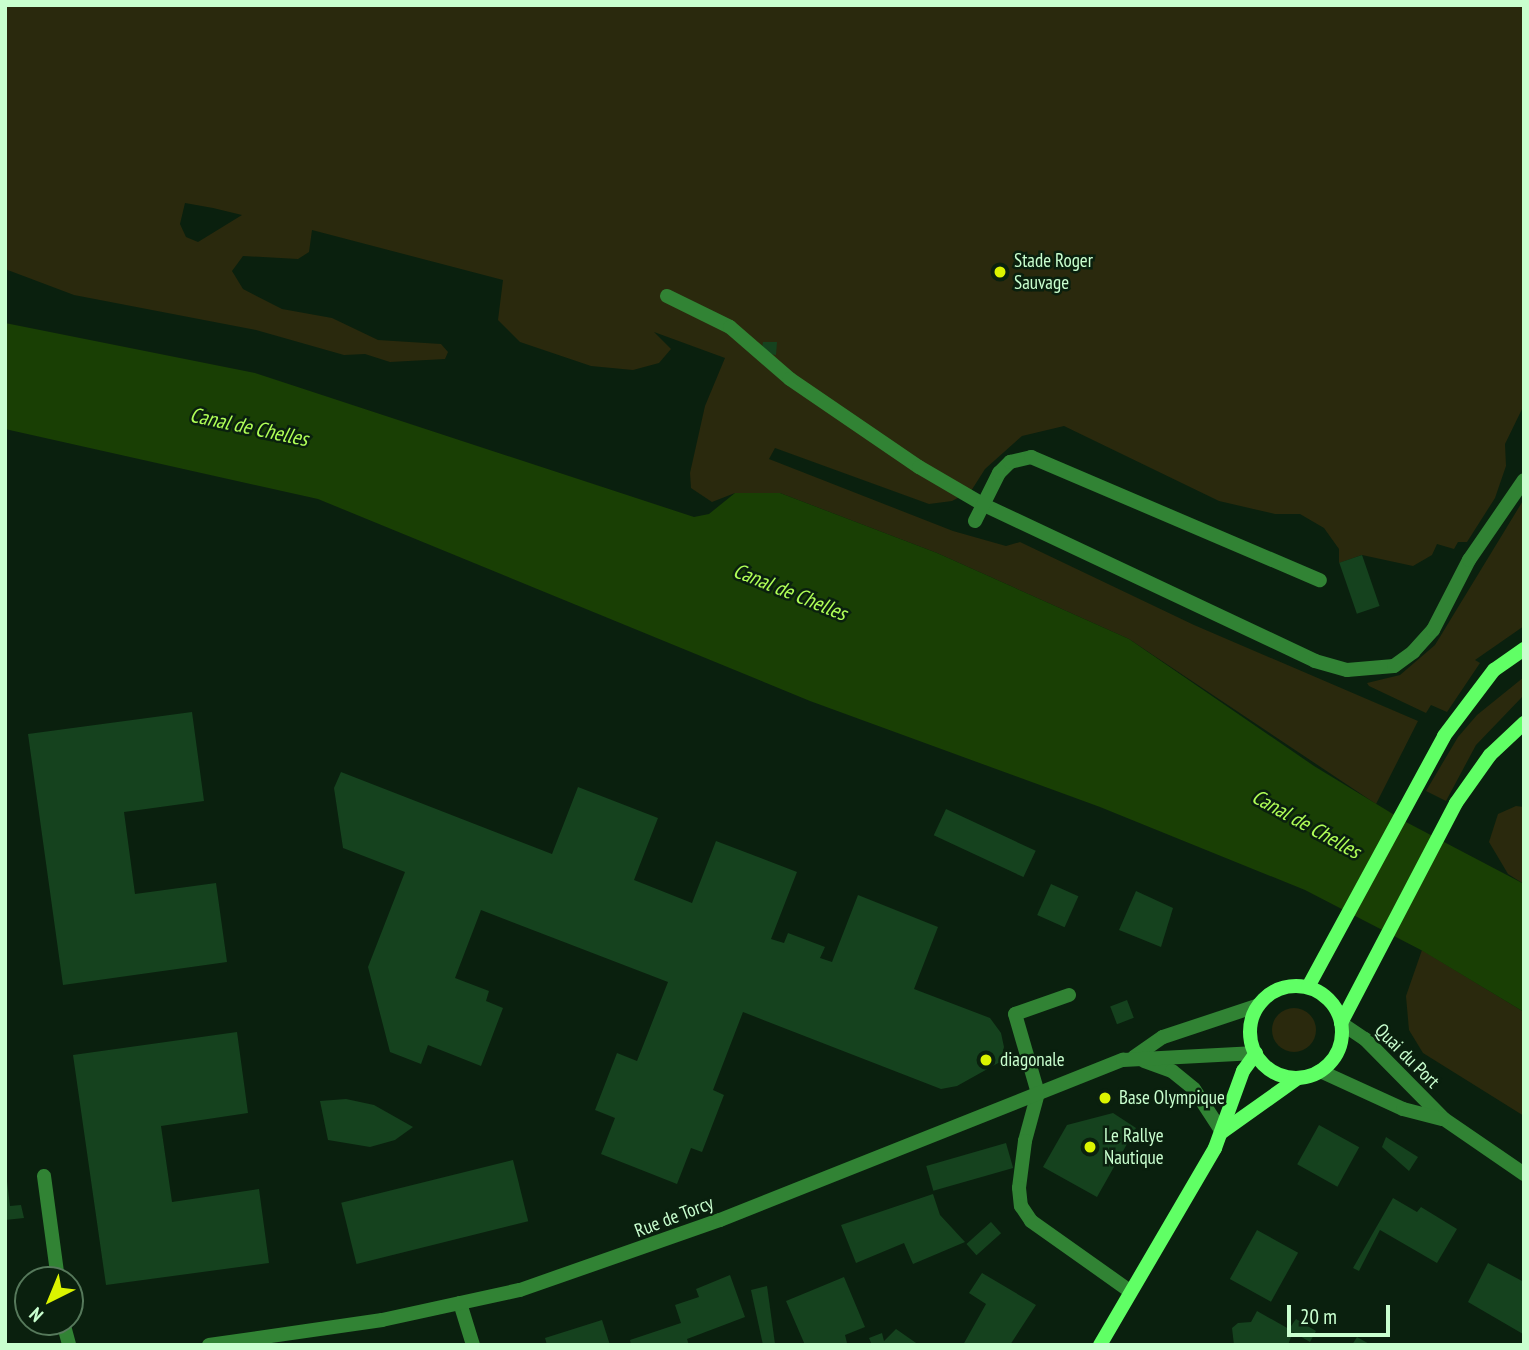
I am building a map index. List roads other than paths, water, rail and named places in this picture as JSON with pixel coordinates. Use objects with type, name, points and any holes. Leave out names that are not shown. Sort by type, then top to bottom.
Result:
[{"type":"main road","points":[[1308,987],[1469,699],[1494,670],[1524,649]]},
{"type":"main road","points":[[1222,1132],[1298,1077],[1320,1071],[1338,1051],[1341,1023],[1456,803],[1490,755],[1524,723]]},
{"type":"main road","points":[[1298,1077],[1273,1071],[1256,1053],[1251,1028],[1259,1005],[1281,988],[1308,987],[1330,1000],[1341,1023]]},
{"type":"main road","points":[[1100,1345],[1222,1132],[1244,1071],[1256,1053]]},
{"type":"street","points":[[667,296],[730,327],[790,379],[919,467],[984,505],[1315,661],[1347,670],[1372,671],[1394,666],[1433,630],[1469,560],[1524,480]]},
{"type":"street","points":[[975,521],[1010,461],[1031,457],[1047,460],[1320,580]]},
{"type":"street","points":[[1069,995],[1015,1014],[1038,1093],[1025,1141],[1018,1188],[1021,1206],[1031,1221],[1130,1292]]},
{"type":"street","name":"Rue de Torcy","points":[[209,1345],[276,1338],[460,1303],[623,1257],[1133,1058],[1163,1037],[1259,1005]]},
{"type":"street","name":"Quai du Port","points":[[1341,1023],[1365,1039],[1444,1119],[1524,1174]]},
{"type":"street","name":"Rue de Torcy","points":[[1133,1058],[1256,1053]]},
{"type":"street","points":[[1133,1058],[1172,1072],[1194,1089],[1222,1132]]},
{"type":"street","name":"Quai du Port","points":[[1320,1071],[1403,1109],[1444,1119]]},
{"type":"street","points":[[44,1176],[56,1266]]},
{"type":"street","points":[[460,1303],[472,1345]]},
{"type":"water","name":"Canal de Chelles","points":[[5,323],[255,373],[694,517],[709,514],[735,493],[780,493],[937,553],[1129,639],[1314,766],[1406,822],[1524,884],[1524,1012],[1421,950],[1305,890],[1100,807],[810,701],[318,499],[5,429]]},
{"type":"place","name":"Stade Roger Sauvage","points":[[1000,272]]},
{"type":"place","name":"diagonale","points":[[986,1060]]},
{"type":"place","name":"Base Olympique","points":[[1105,1098]]},
{"type":"place","name":"Le Rallye Nautique","points":[[1090,1147]]}]
